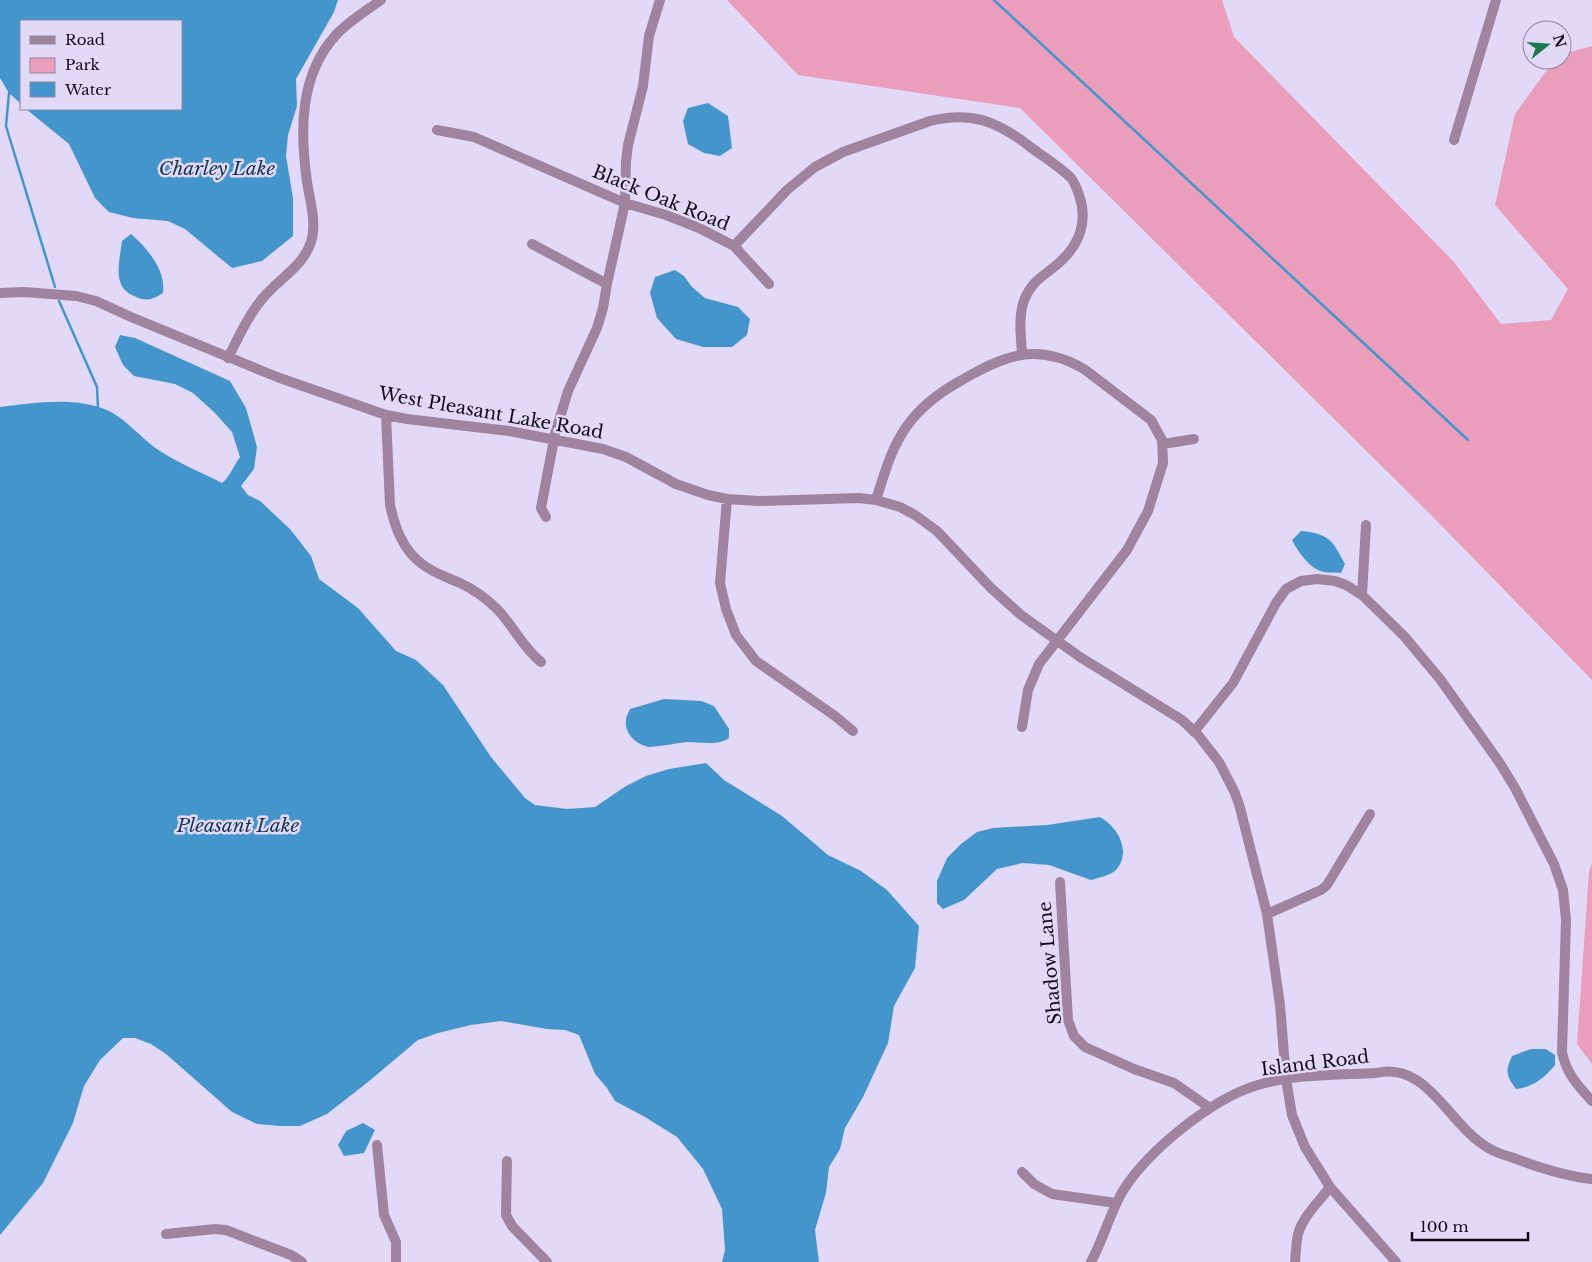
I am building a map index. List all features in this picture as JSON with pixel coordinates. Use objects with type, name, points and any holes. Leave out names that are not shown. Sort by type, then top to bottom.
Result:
[{"type":"street","points":[[228,358],[246,322],[260,302],[270,290],[297,267],[311,243],[314,232],[305,164],[304,128],[307,89],[316,66],[335,36],[381,0]]},
{"type":"street","points":[[546,517],[541,508],[554,439],[568,391],[597,328],[603,308],[625,203],[628,145],[643,86],[649,36],[660,0]]},
{"type":"street","points":[[1454,140],[1496,0]]},
{"type":"street","name":"Black Oak Road","points":[[437,130],[474,137],[625,203],[684,221],[734,246],[801,177],[832,157],[943,118],[970,117],[996,124],[1011,132],[1061,169],[1072,180],[1081,202],[1083,213],[1080,235],[1075,244],[1061,261],[1032,286],[1023,303],[1021,319],[1022,354]]},
{"type":"street","points":[[532,244],[607,284]]},
{"type":"street","points":[[734,246],[769,284]]},
{"type":"street","name":"West Pleasant Lake Road","points":[[0,293],[24,292],[76,296],[96,301],[228,358],[386,415],[509,431],[610,451],[641,464],[676,484],[708,495],[727,499],[758,501],[848,498],[876,500],[900,507],[927,523],[1021,615],[1056,640],[1168,710],[1194,732],[1219,762],[1239,804],[1267,914],[1280,1005],[1286,1079],[1292,1115],[1305,1147],[1330,1187],[1396,1262]]},
{"type":"street","points":[[876,500],[896,444],[906,428],[928,402],[948,387],[999,360],[1022,354],[1049,355],[1063,358],[1084,368],[1151,420],[1163,444],[1164,456],[1148,511],[1138,532],[1111,571],[1039,664],[1025,702],[1022,727]]},
{"type":"street","points":[[386,415],[390,506],[393,520],[404,544],[422,564],[461,583],[485,598],[508,622],[531,654],[541,662]]},
{"type":"street","points":[[1163,444],[1194,439]]},
{"type":"street","points":[[727,499],[720,583],[726,609],[736,635],[756,661],[835,716],[853,731]]},
{"type":"street","points":[[1362,595],[1366,525]]},
{"type":"street","points":[[1194,732],[1233,683],[1276,602],[1286,589],[1301,581],[1317,579],[1335,581],[1346,585],[1362,595],[1422,657],[1499,762],[1515,788],[1554,864],[1563,890],[1566,920],[1562,1052],[1570,1075],[1592,1101]]},
{"type":"street","points":[[1267,914],[1321,890],[1327,885],[1370,814]]},
{"type":"street","name":"Shadow Lane","points":[[1060,882],[1068,1020],[1074,1036],[1092,1051],[1174,1083],[1210,1108]]},
{"type":"street","name":"Island Road","points":[[1092,1262],[1116,1203],[1126,1187],[1156,1152],[1210,1108],[1258,1085],[1286,1079],[1385,1070],[1407,1073],[1424,1085],[1458,1124],[1491,1150],[1563,1174],[1592,1179]]},
{"type":"street","points":[[378,1145],[383,1208],[396,1242],[396,1262]]},
{"type":"street","points":[[507,1161],[506,1215],[512,1226],[547,1262]]},
{"type":"street","points":[[1022,1172],[1034,1184],[1052,1194],[1116,1203]]},
{"type":"street","points":[[1295,1262],[1300,1230],[1306,1218],[1330,1187]]},
{"type":"street","points":[[166,1234],[215,1229],[226,1230],[291,1255],[302,1262]]},
{"type":"green space","points":[[727,0],[1222,0],[1234,37],[1454,262],[1501,324],[1551,320],[1568,289],[1495,205],[1515,114],[1547,70],[1572,70],[1572,51],[1592,46],[1592,680],[1433,517],[1020,108],[798,75]]},
{"type":"green space","points":[[1592,863],[1592,1064],[1577,1044],[1589,872]]},
{"type":"water","name":"Charley Lake","points":[[0,0],[338,0],[334,12],[296,79],[297,106],[288,135],[286,156],[293,198],[293,236],[262,261],[232,268],[185,229],[168,221],[133,218],[109,212],[95,198],[69,144],[27,110],[182,110],[182,20],[20,20],[20,103],[9,93],[0,78]]},
{"type":"water","points":[[708,103],[728,116],[732,148],[720,156],[704,153],[688,144],[683,121],[688,108]]},
{"type":"water","points":[[131,234],[144,246],[159,268],[162,276],[163,293],[152,299],[142,299],[127,292],[120,280],[119,264],[122,241]]},
{"type":"water","points":[[675,270],[684,276],[692,287],[705,298],[738,307],[750,319],[747,335],[732,347],[703,347],[676,339],[657,318],[650,293],[655,277]]},
{"type":"water","name":"Pleasant Lake","points":[[120,335],[135,338],[230,381],[246,408],[257,447],[254,469],[241,486],[248,495],[260,501],[290,529],[311,556],[319,579],[358,608],[396,651],[416,660],[443,685],[491,757],[525,798],[535,805],[567,809],[595,807],[626,786],[646,776],[669,769],[706,763],[724,780],[782,816],[828,855],[861,871],[887,890],[919,926],[915,968],[894,1006],[888,1043],[863,1097],[845,1128],[840,1149],[829,1167],[826,1193],[815,1230],[819,1262],[722,1262],[725,1250],[722,1209],[703,1169],[677,1137],[615,1101],[595,1074],[579,1035],[565,1030],[547,1029],[501,1021],[471,1025],[418,1040],[327,1114],[300,1126],[257,1124],[232,1112],[166,1054],[151,1044],[135,1038],[123,1038],[100,1060],[84,1086],[73,1123],[43,1183],[0,1235],[0,407],[55,402],[83,403],[96,406],[121,418],[162,452],[222,483],[240,457],[232,432],[193,393],[175,384],[134,376],[123,365],[115,347]]},
{"type":"water","points":[[1301,531],[1324,536],[1333,544],[1345,564],[1341,573],[1319,570],[1305,559],[1292,540]]},
{"type":"water","points":[[664,699],[701,701],[714,706],[729,729],[729,738],[715,743],[687,742],[652,747],[644,746],[635,741],[629,734],[626,725],[630,709]]},
{"type":"water","points":[[1100,817],[1107,821],[1117,833],[1123,848],[1121,863],[1111,873],[1091,880],[1049,865],[1023,863],[997,869],[964,900],[943,909],[937,903],[937,881],[947,858],[977,832],[993,828],[1047,825]]},
{"type":"water","points":[[1531,1049],[1546,1049],[1555,1055],[1555,1065],[1538,1081],[1516,1089],[1508,1073],[1510,1061],[1512,1056]]},
{"type":"water","points":[[363,1123],[375,1130],[364,1153],[344,1156],[338,1145],[346,1131]]},
{"type":"waterway","points":[[994,0],[1468,440]]},
{"type":"waterway","points":[[9,93],[6,126],[55,287]]},
{"type":"waterway","points":[[59,301],[97,387],[98,408]]}]
